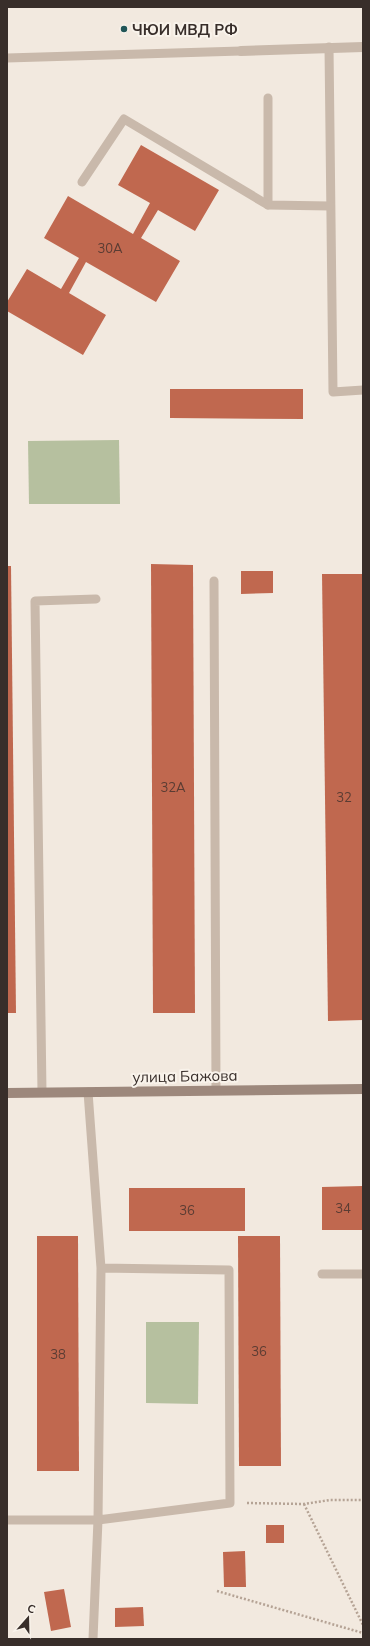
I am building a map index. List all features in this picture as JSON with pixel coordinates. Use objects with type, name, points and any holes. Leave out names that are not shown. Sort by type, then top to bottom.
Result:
[{"type":"street","points":[[241,51],[363,47]]},
{"type":"street","name":"улица Бажова","points":[[7,1093],[216,1090],[363,1090]]},
{"type":"lane","points":[[329,47],[333,392],[363,390]]},
{"type":"lane","points":[[7,58],[241,51]]},
{"type":"lane","points":[[268,98],[268,205]]},
{"type":"lane","points":[[82,182],[124,119],[268,205],[330,206]]},
{"type":"lane","points":[[214,581],[216,1090]]},
{"type":"lane","points":[[42,1092],[35,601],[96,599]]},
{"type":"lane","points":[[88,1092],[101,1268],[98,1520],[93,1639]]},
{"type":"lane","points":[[7,1520],[98,1520],[230,1503],[229,1270],[101,1268]]},
{"type":"lane","points":[[322,1274],[363,1274]]},
{"type":"path","points":[[230,1503],[304,1504],[330,1500],[363,1500]]},
{"type":"path","points":[[304,1504],[363,1625]]},
{"type":"path","points":[[217,1591],[363,1633]]},
{"type":"green space","points":[[119,440],[120,504],[29,504],[28,441]]},
{"type":"green space","points":[[146,1322],[199,1322],[198,1404],[146,1403]]},
{"type":"building","points":[[141,145],[219,190],[195,231],[158,210],[141,238],[180,261],[156,302],[86,262],[69,293],[106,315],[83,355],[7,311],[7,302],[27,269],[61,289],[79,258],[44,238],[68,196],[133,234],[150,203],[118,185]]},
{"type":"building","points":[[170,389],[303,389],[303,419],[170,418]]},
{"type":"building","points":[[151,564],[193,565],[195,1013],[153,1013]]},
{"type":"building","points":[[7,566],[11,566],[16,1013],[7,1013]]},
{"type":"building","points":[[241,571],[273,571],[273,593],[241,594]]},
{"type":"building","points":[[322,574],[363,574],[363,1020],[328,1021]]},
{"type":"building","points":[[363,1186],[363,1230],[322,1230],[322,1187]]},
{"type":"building","points":[[129,1188],[245,1188],[245,1231],[129,1231]]},
{"type":"building","points":[[37,1236],[78,1236],[79,1471],[37,1471]]},
{"type":"building","points":[[238,1236],[280,1236],[281,1466],[239,1466]]},
{"type":"building","points":[[266,1525],[284,1525],[284,1543],[266,1543]]},
{"type":"building","points":[[245,1551],[246,1587],[224,1587],[223,1552]]},
{"type":"building","points":[[64,1589],[71,1627],[51,1631],[44,1592]]},
{"type":"building","points":[[143,1607],[144,1626],[115,1627],[115,1608]]},
{"type":"place","name":"ЧЮИ МВД РФ","points":[[124,29]]}]
